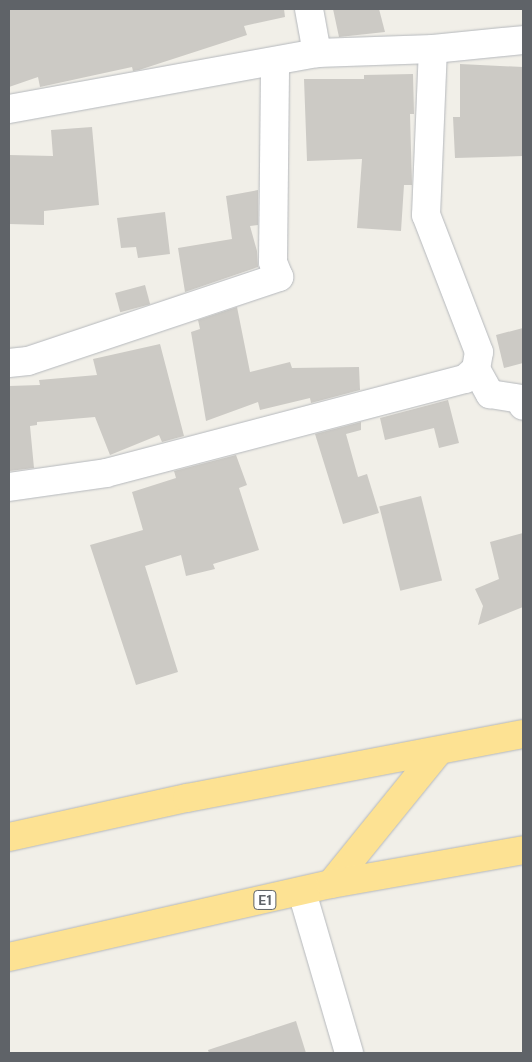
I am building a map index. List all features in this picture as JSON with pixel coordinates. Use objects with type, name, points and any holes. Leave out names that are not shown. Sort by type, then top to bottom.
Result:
[{"type":"highway","points":[[9,838],[187,798],[438,752],[523,734]]},
{"type":"highway","points":[[331,884],[438,752]]},
{"type":"highway","name":"E1","points":[[9,957],[331,884],[523,850]]},
{"type":"street","points":[[309,9],[317,53]]},
{"type":"street","points":[[9,109],[276,62],[317,53],[433,49],[523,40]]},
{"type":"street","points":[[9,487],[106,473],[466,379],[476,369],[479,352],[426,215],[433,49]]},
{"type":"street","points":[[9,363],[28,361],[279,277],[273,262],[276,62]]},
{"type":"street","points":[[476,369],[490,394],[523,401]]},
{"type":"street","points":[[302,892],[350,1053]]},
{"type":"building","points":[[9,9],[284,9],[285,17],[244,26],[247,35],[139,70],[133,71],[132,67],[40,87],[38,77],[9,87]]},
{"type":"building","points":[[333,9],[379,9],[385,32],[339,37]]},
{"type":"building","points":[[460,64],[523,67],[523,156],[455,158],[453,117],[460,117]]},
{"type":"building","points":[[413,74],[414,114],[410,114],[412,185],[404,185],[401,231],[357,228],[362,159],[307,161],[304,79],[364,79],[364,75]]},
{"type":"building","points":[[92,127],[99,205],[44,211],[44,225],[9,224],[9,155],[53,156],[51,130]]},
{"type":"building","points":[[258,190],[258,225],[250,226],[257,251],[258,267],[185,292],[178,248],[232,239],[226,196]]},
{"type":"building","points":[[165,212],[170,254],[138,258],[136,247],[121,248],[117,218]]},
{"type":"building","points":[[145,285],[150,304],[120,312],[115,293]]},
{"type":"building","points":[[237,307],[250,372],[290,362],[292,368],[359,367],[360,390],[311,403],[310,398],[260,410],[258,402],[206,421],[191,332],[200,329],[198,320]]},
{"type":"building","points":[[523,328],[523,363],[504,368],[496,335]]},
{"type":"building","points":[[160,344],[184,436],[162,442],[159,435],[110,455],[95,417],[37,422],[37,425],[30,426],[34,468],[9,471],[9,386],[40,385],[39,380],[97,375],[93,359]]},
{"type":"building","points":[[448,400],[459,443],[439,448],[434,428],[385,440],[380,418]]},
{"type":"building","points":[[361,422],[361,430],[346,434],[358,477],[367,474],[379,513],[343,524],[315,434]]},
{"type":"building","points":[[236,455],[247,485],[239,488],[259,550],[213,564],[215,569],[186,576],[181,555],[145,566],[178,672],[136,685],[90,545],[143,530],[132,492],[176,478],[174,471]]},
{"type":"building","points":[[421,496],[442,580],[400,591],[379,506]]},
{"type":"building","points":[[523,533],[523,607],[478,625],[483,606],[475,589],[499,579],[490,542]]},
{"type":"building","points":[[296,1021],[306,1053],[209,1053],[208,1050]]}]
